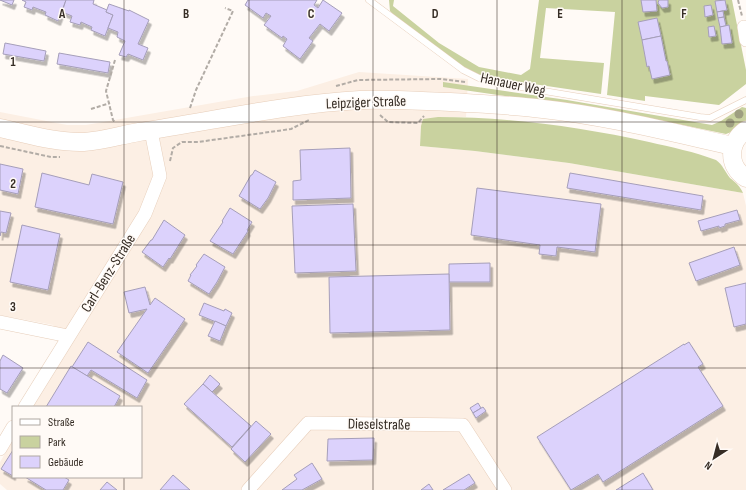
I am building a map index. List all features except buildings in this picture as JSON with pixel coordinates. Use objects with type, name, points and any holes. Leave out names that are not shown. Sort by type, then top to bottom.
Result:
[{"type":"main road","name":"Leipziger Straße","points":[[0,128],[44,138],[84,142],[287,107],[361,100],[404,100],[502,105],[543,109],[624,122],[733,146]]},
{"type":"main road","points":[[746,130],[736,140],[733,146],[732,159],[739,173],[746,178]]},
{"type":"street","name":"Carl-Benz-Straße","points":[[26,406],[145,214],[160,176],[152,131]]},
{"type":"street","points":[[0,322],[68,336]]},
{"type":"street","name":"Dieselstraße","points":[[248,490],[308,423],[463,425],[505,490]]},
{"type":"street","points":[[0,449],[12,429]]},
{"type":"lane","name":"Hanauer Weg","points":[[369,0],[463,70],[479,78],[496,83],[710,118],[746,100]]},
{"type":"path","points":[[738,0],[745,34]]},
{"type":"path","points":[[189,111],[196,90],[233,11],[225,8]]},
{"type":"path","points":[[115,60],[106,91],[114,120],[117,124]]},
{"type":"path","points":[[90,109],[110,103]]},
{"type":"path","points":[[374,114],[380,114],[388,122],[418,123],[425,115]]},
{"type":"path","points":[[158,164],[170,161],[174,148],[182,142],[198,142],[291,129],[311,120]]},
{"type":"path","points":[[0,146],[51,157],[64,157]]},
{"type":"shaded area","points":[[359,72],[468,79],[466,117],[438,117],[421,126],[420,146],[475,151],[569,163],[743,193],[746,206],[746,490],[7,490],[0,484],[0,462],[12,442],[12,478],[142,478],[142,406],[33,406],[61,357],[53,325],[0,315],[0,112],[67,125],[86,125],[253,96],[297,91]]},
{"type":"green space","points":[[389,0],[394,0],[393,6],[439,43],[479,67],[521,75],[530,69],[539,0],[732,0],[746,70],[746,84],[719,105],[645,96],[645,101],[607,95],[615,12],[546,8],[540,58],[604,63],[601,94],[486,77],[450,59],[394,16],[390,11]]},
{"type":"green space","points":[[443,82],[567,100],[712,125],[721,121],[742,107],[746,108],[746,121],[734,131],[726,134],[629,114],[443,87]]},
{"type":"green space","points":[[438,117],[491,119],[570,127],[683,150],[716,160],[730,178],[739,186],[743,193],[569,163],[475,151],[420,146],[421,126],[423,119]]}]
